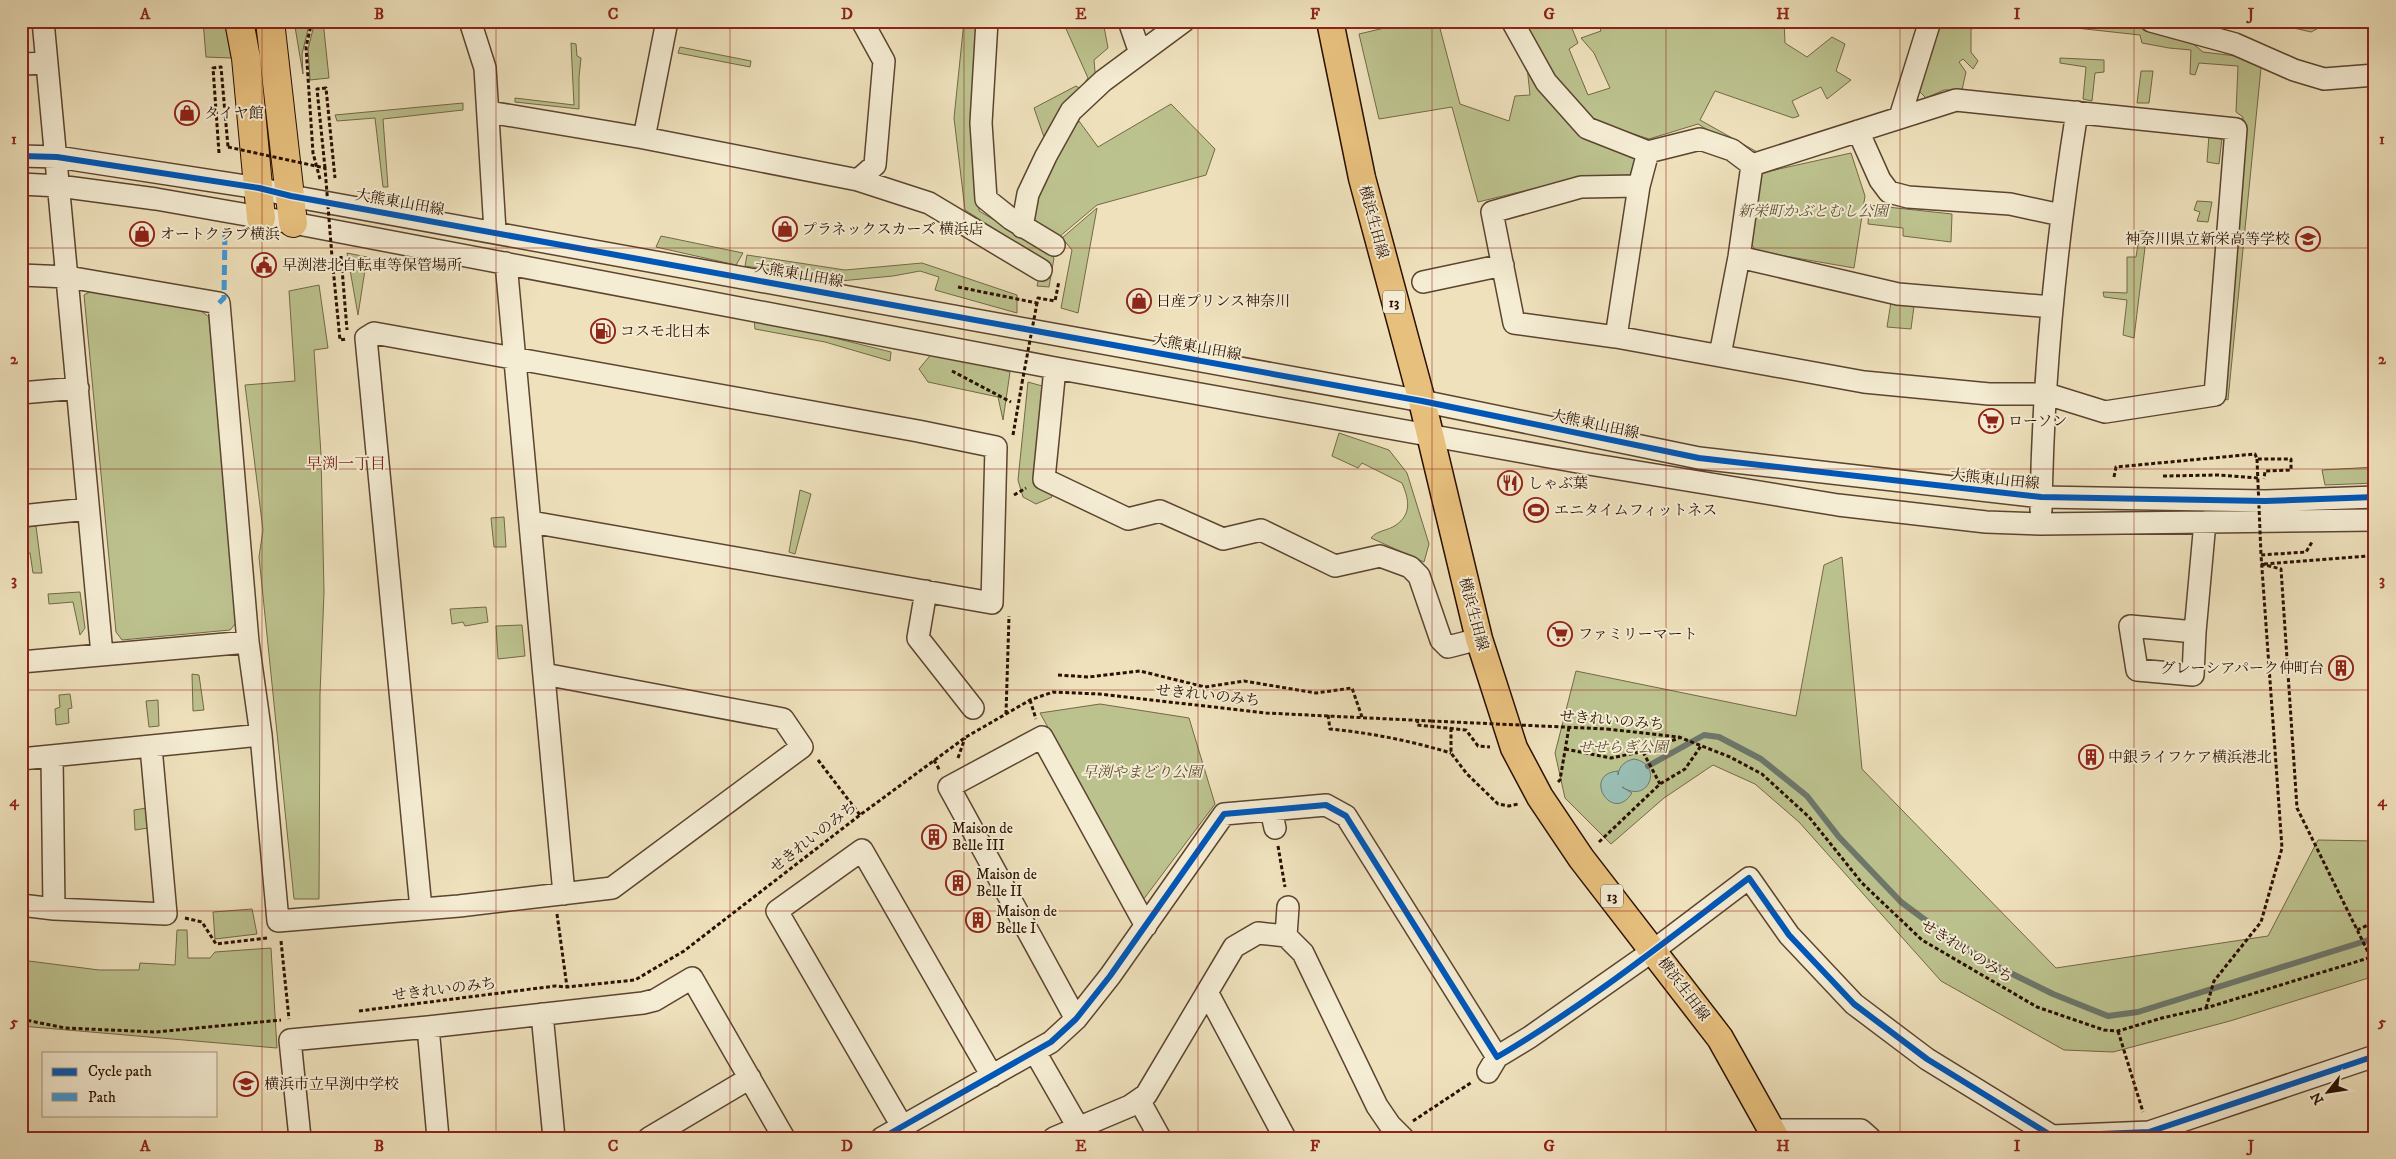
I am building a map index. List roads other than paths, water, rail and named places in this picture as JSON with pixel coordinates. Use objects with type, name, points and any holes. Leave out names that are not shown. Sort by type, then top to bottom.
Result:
[{"type":"highway","points":[[239,21],[246,58],[261,218]]},
{"type":"highway","points":[[270,21],[291,196],[292,222]]},
{"type":"main road","name":"横浜生田線","points":[[1330,21],[1362,178],[1396,288],[1479,639],[1514,748],[1540,797],[1581,858],[1654,950],[1720,1038],[1774,1134]]},
{"type":"street","points":[[43,21],[102,654]]},
{"type":"street","points":[[470,21],[485,68],[490,112],[496,231]]},
{"type":"street","points":[[644,138],[667,21]]},
{"type":"street","points":[[858,180],[875,165],[884,61],[862,21]]},
{"type":"street","points":[[987,21],[981,123],[986,199],[1022,227],[1051,243]]},
{"type":"street","points":[[1129,21],[1140,53]]},
{"type":"street","points":[[1022,227],[1028,194],[1046,156],[1072,111],[1103,81],[1184,21]]},
{"type":"street","points":[[1512,21],[1546,82],[1587,128],[1648,152],[1700,138],[1732,150],[1752,164]]},
{"type":"street","points":[[1900,117],[1930,21]]},
{"type":"street","points":[[2151,21],[2234,44],[2294,70],[2324,79],[2375,74]]},
{"type":"street","points":[[21,64],[47,64]]},
{"type":"street","points":[[1639,186],[1581,187],[1492,212],[1514,323],[1616,337],[1864,382],[1989,394],[2047,394],[2105,412],[2215,395],[2236,129],[1956,100],[1752,164]]},
{"type":"street","points":[[490,112],[644,138],[858,180],[929,203],[1041,270]]},
{"type":"street","points":[[2041,524],[2052,307],[2061,215],[2077,112]]},
{"type":"street","points":[[1858,131],[1880,180],[1890,192],[1908,196],[2010,204],[2061,215]]},
{"type":"street","points":[[1616,337],[1639,186],[1648,152]]},
{"type":"street","name":"大熊東山田線","points":[[21,156],[57,157],[259,188],[291,196],[496,231],[1422,401],[1699,458],[2041,497],[2266,501],[2375,497]]},
{"type":"street","points":[[1720,355],[1739,256],[1752,164]]},
{"type":"street","points":[[21,184],[59,186],[156,199],[292,222],[1056,368],[1589,464],[1838,504],[1986,522],[2041,524],[2375,520]]},
{"type":"street","points":[[1739,256],[1898,294],[2052,307]]},
{"type":"street","points":[[506,263],[544,674],[560,895]]},
{"type":"street","points":[[1423,282],[1503,265]]},
{"type":"street","points":[[21,275],[68,277],[218,303],[248,642],[261,735],[279,928],[612,888],[802,747],[784,719],[544,674]]},
{"type":"street","points":[[422,910],[366,338],[374,333],[996,447],[992,603],[531,522]]},
{"type":"street","points":[[1056,368],[1044,479],[1128,519],[1160,511],[1222,540],[1261,530],[1335,566],[1380,556],[1410,567],[1418,576],[1441,640],[1448,647],[1479,639]]},
{"type":"street","points":[[21,393],[78,388]]},
{"type":"street","points":[[21,516],[88,509]]},
{"type":"street","points":[[2194,632],[2205,522]]},
{"type":"street","points":[[926,591],[918,638],[973,708]]},
{"type":"street","points":[[21,662],[248,642]]},
{"type":"street","points":[[21,759],[261,735]]},
{"type":"street","points":[[1076,1019],[948,787],[1042,736],[1146,926]]},
{"type":"street","points":[[21,905],[54,909],[166,914],[151,747]]},
{"type":"street","points":[[52,757],[54,909]]},
{"type":"street","points":[[882,1138],[1035,1052],[1051,1042],[1076,1019],[1110,976],[1224,814],[1273,819],[1326,805],[1346,816],[1493,1064],[1654,950],[1748,878],[1789,935],[1854,1004],[1927,1060],[2052,1136],[2155,1133],[2375,1056]]},
{"type":"street","points":[[902,1126],[777,911],[862,850],[992,1076]]},
{"type":"street","points":[[1286,936],[1288,907]]},
{"type":"street","points":[[1054,1138],[1130,1106],[1146,1095],[1234,947],[1258,933],[1286,936],[1303,953],[1377,1106],[1390,1125],[1402,1132]]},
{"type":"street","points":[[300,1138],[290,1030],[428,1027],[655,1000],[692,978],[784,1138]]},
{"type":"street","points":[[1207,992],[1286,1138]]},
{"type":"street","points":[[542,1014],[554,1138]]},
{"type":"street","points":[[428,1027],[438,1138]]},
{"type":"street","points":[[1035,1052],[1078,1127]]},
{"type":"street","points":[[649,1138],[750,1078]]},
{"type":"street","points":[[1138,1100],[1160,1138]]},
{"type":"street","points":[[1774,1134],[1860,1130],[1870,1138]]},
{"type":"water","points":[[1634,759],[1643,762],[1649,768],[1651,775],[1649,782],[1646,787],[1639,791],[1631,791],[1622,787],[1632,793],[1624,801],[1616,803],[1609,801],[1601,788],[1602,780],[1607,774],[1618,771],[1618,775],[1623,764]]},
{"type":"waterway","points":[[1648,766],[1704,735],[1719,737],[1761,759],[1807,796],[1839,837],[1901,902],[1940,931],[1986,961],[2053,994],[2108,1016],[2138,1012],[2375,938]]},
{"type":"place","name":"タイヤ館","points":[[187,113]]},
{"type":"place","name":"プラネックスカーズ 横浜店","points":[[785,229]]},
{"type":"place","name":"オートクラブ横浜","points":[[142,234]]},
{"type":"place","name":"神奈川県立新栄高等学校","points":[[2308,239]]},
{"type":"place","name":"早渕港北自転車等保管場所","points":[[264,265]]},
{"type":"place","name":"日産プリンス神奈川","points":[[1139,301]]},
{"type":"place","name":"コスモ北日本","points":[[603,331]]},
{"type":"place","name":"ローソン","points":[[1991,421]]},
{"type":"place","name":"しゃぶ葉","points":[[1510,483]]},
{"type":"place","name":"エニタイムフィットネス","points":[[1536,510]]},
{"type":"place","name":"ファミリーマート","points":[[1560,634]]},
{"type":"place","name":"グレーシアパーク仲町台","points":[[2341,668]]},
{"type":"place","name":"中銀ライフケア横浜港北","points":[[2091,757]]},
{"type":"place","name":"Maison de Belle III","points":[[934,837]]},
{"type":"place","name":"Maison de Belle II","points":[[958,883]]},
{"type":"place","name":"Maison de Belle I","points":[[978,920]]},
{"type":"place","name":"横浜市立早渕中学校","points":[[246,1084]]},
{"type":"district","name":"早渕一丁目","points":[[346,463]]},
{"type":"park label","name":"新栄町かぶとむし公園","points":[[1813,211]]},
{"type":"park label","name":"せせらぎ公園","points":[[1623,747]]},
{"type":"park label","name":"早渕やまどり公園","points":[[1142,772]]}]
